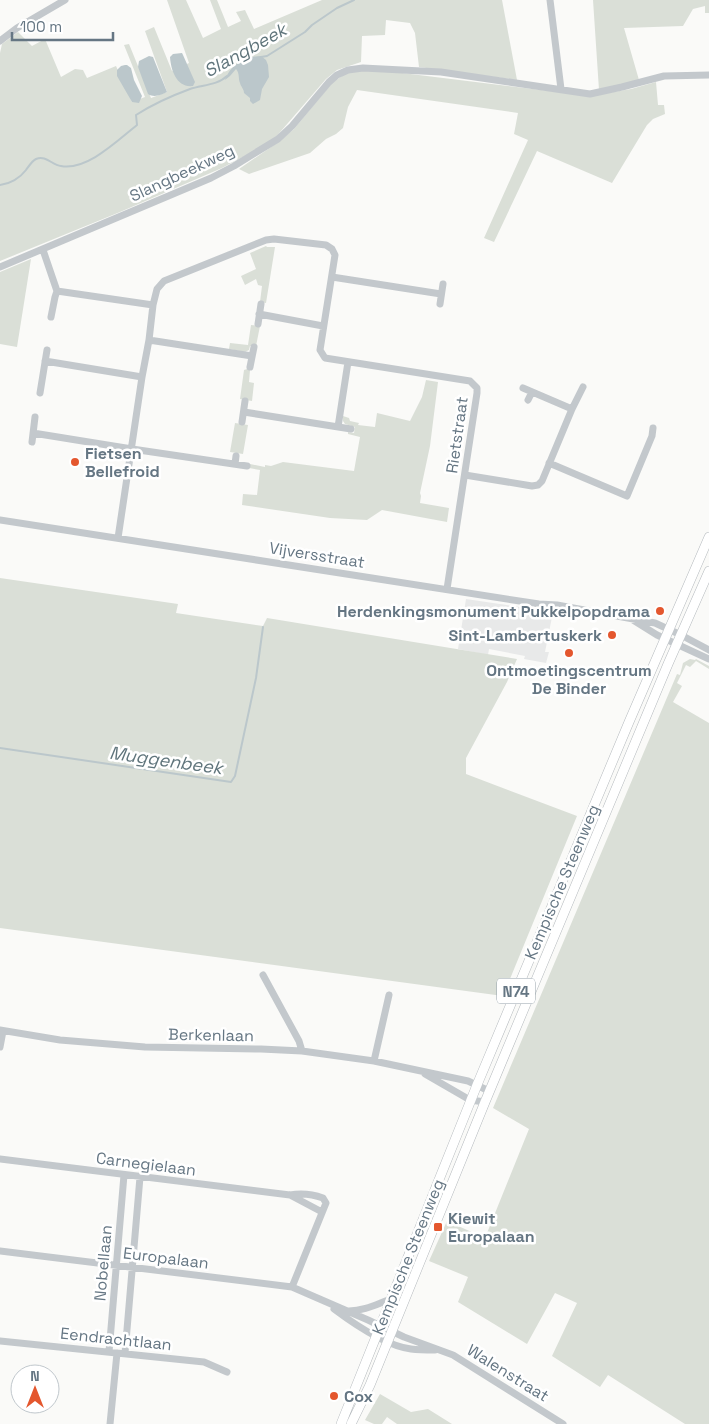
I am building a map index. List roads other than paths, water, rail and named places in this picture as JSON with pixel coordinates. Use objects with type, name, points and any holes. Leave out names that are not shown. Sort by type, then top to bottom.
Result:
[{"type":"main road","name":"Kempische Steenweg","points":[[341,1424],[470,1100],[709,537]]},
{"type":"main road","name":"Kempische Steenweg","points":[[355,1421],[484,1102],[709,571]]},
{"type":"street","points":[[0,41],[17,28],[66,0]]},
{"type":"street","points":[[550,0],[561,89]]},
{"type":"street","name":"Slangbeekweg","points":[[0,267],[202,182],[234,166],[278,139],[292,126],[337,74],[348,70],[363,68],[441,72],[590,94],[622,88],[664,76],[709,75]]},
{"type":"street","name":"Rietstraat","points":[[153,305],[157,289],[164,281],[266,240],[274,239],[326,246],[332,249],[335,255],[320,350],[325,358],[470,381],[477,388],[477,393],[446,589]]},
{"type":"street","points":[[43,250],[57,291],[51,316]]},
{"type":"street","points":[[332,277],[441,294]]},
{"type":"street","points":[[440,304],[443,284]]},
{"type":"street","points":[[57,291],[153,305],[118,538]]},
{"type":"street","points":[[258,324],[261,304]]},
{"type":"street","points":[[259,314],[323,326]]},
{"type":"street","points":[[149,340],[252,356]]},
{"type":"street","points":[[250,368],[254,347]]},
{"type":"street","points":[[40,393],[47,350]]},
{"type":"street","points":[[45,361],[142,377]]},
{"type":"street","points":[[338,427],[348,362]]},
{"type":"street","points":[[465,475],[532,486],[538,485],[542,481],[583,387]]},
{"type":"street","points":[[523,388],[572,410]]},
{"type":"street","points":[[528,400],[532,392]]},
{"type":"street","points":[[242,422],[245,401]]},
{"type":"street","points":[[244,412],[351,430]]},
{"type":"street","points":[[32,442],[35,417]]},
{"type":"street","points":[[549,463],[627,496],[652,436],[653,428]]},
{"type":"street","points":[[33,433],[247,466]]},
{"type":"street","points":[[235,464],[236,456]]},
{"type":"street","name":"Vijversstraat","points":[[0,520],[629,617],[654,623],[682,635],[709,650]]},
{"type":"street","name":"Vijversstraat","points":[[629,617],[666,639],[709,659]]},
{"type":"street","points":[[263,975],[299,1041],[302,1051]]},
{"type":"street","points":[[374,1062],[390,995]]},
{"type":"street","points":[[0,1048],[2,1030]]},
{"type":"street","name":"Berkenlaan","points":[[2,1030],[60,1040],[146,1048],[302,1051],[421,1071],[468,1082],[489,1091]]},
{"type":"street","name":"Berkenlaan","points":[[421,1071],[470,1100],[484,1102]]},
{"type":"street","name":"Carnegielaan","points":[[0,1160],[290,1195],[299,1193],[316,1195],[323,1198],[326,1203],[322,1212],[290,1195]]},
{"type":"street","name":"Nobellaan","points":[[110,1424],[116,1265],[124,1175]]},
{"type":"street","name":"Nobellaan","points":[[125,1353],[140,1177]]},
{"type":"street","points":[[292,1287],[322,1212]]},
{"type":"street","name":"Europalaan","points":[[0,1251],[292,1287],[380,1326]]},
{"type":"street","name":"Europalaan","points":[[346,1310],[356,1311],[367,1308],[390,1298]]},
{"type":"street","name":"Europalaan","points":[[326,1302],[354,1323],[388,1341]]},
{"type":"street","name":"Walenstraat","points":[[380,1326],[453,1355],[563,1424]]},
{"type":"street","name":"Eendrachtlaan","points":[[0,1341],[204,1362],[227,1372]]},
{"type":"street","name":"Walenstraat","points":[[388,1341],[411,1349],[437,1350]]},
{"type":"waterway","name":"Slangbeek","points":[[261,57],[267,56],[305,32],[337,8],[354,0]]},
{"type":"waterway","name":"Slangbeek","points":[[0,185],[18,178],[36,159],[43,158],[61,166],[81,164],[102,153],[137,125],[136,115],[142,111],[176,94],[215,83],[227,76]]},
{"type":"waterway","name":"Muggenbeek","points":[[0,748],[231,782],[235,776],[256,678],[263,627]]},
{"type":"place","name":"Fietsen Bellefroid","points":[[75,462]]},
{"type":"place","name":"Herdenkingsmonument Pukkelpopdrama","points":[[660,611]]},
{"type":"place","name":"Sint-Lambertuskerk","points":[[612,635]]},
{"type":"place","name":"Ontmoetingscentrum De Binder","points":[[569,653]]},
{"type":"place","name":"Kiewit Europalaan","points":[[438,1227]]},
{"type":"place","name":"Cox","points":[[334,1396]]}]
